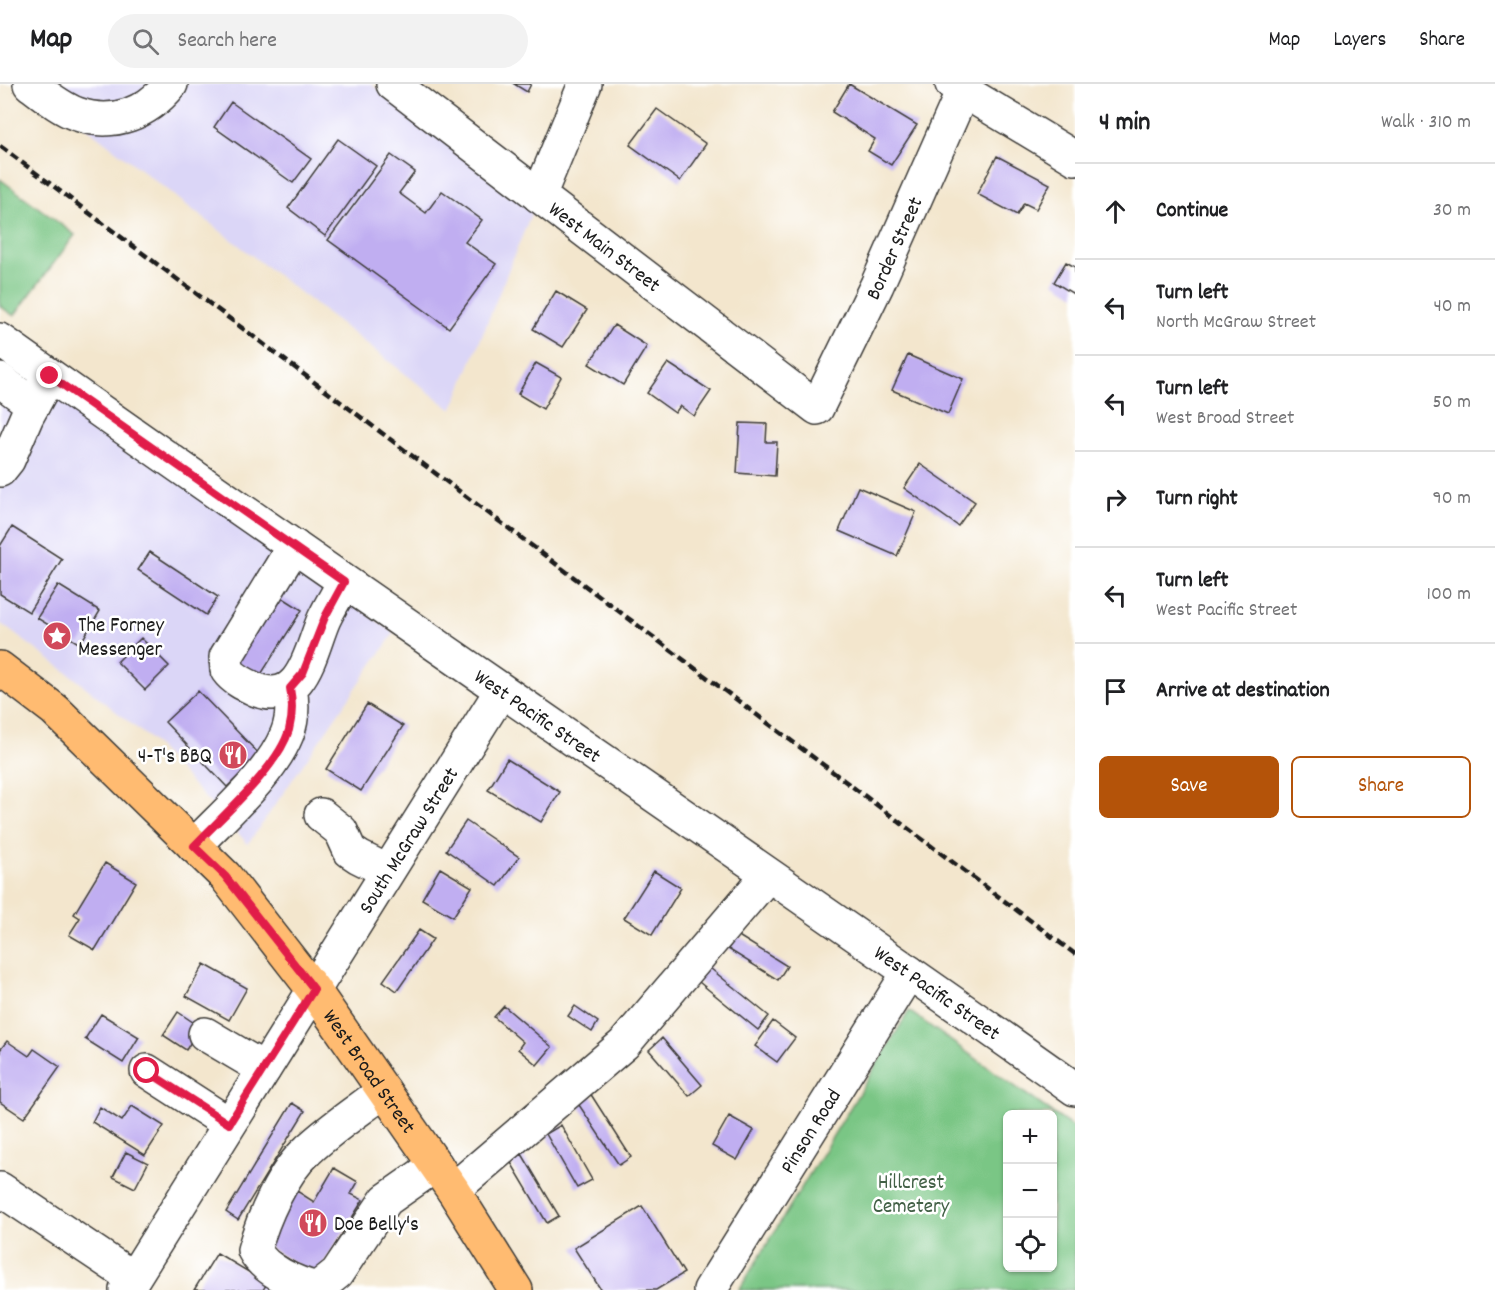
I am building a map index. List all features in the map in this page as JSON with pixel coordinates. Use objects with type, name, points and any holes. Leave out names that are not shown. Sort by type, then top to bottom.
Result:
[{"type":"main road","name":"West Broad Street","points":[[0,668],[55,710],[225,876],[314,989],[444,1178],[516,1290]]},
{"type":"street","points":[[30,84],[76,113],[98,119],[117,118],[140,111],[161,97],[171,84]]},
{"type":"street","name":"West Main Street","points":[[393,84],[817,408]]},
{"type":"street","points":[[539,196],[585,84]]},
{"type":"street","points":[[960,86],[1075,158]]},
{"type":"street","name":"Border Street","points":[[817,408],[877,285],[960,86]]},
{"type":"street","name":"West Pacific Street","points":[[0,340],[344,582],[1075,1089]]},
{"type":"street","points":[[0,470],[8,460],[33,405],[50,376]]},
{"type":"street","points":[[0,381],[33,405]]},
{"type":"street","points":[[294,546],[226,657],[227,670],[242,684],[272,694],[290,688],[303,673],[325,617],[344,582]]},
{"type":"street","points":[[194,846],[262,773],[280,749],[288,732],[292,713],[290,688]]},
{"type":"street","name":"South McGraw Street","points":[[129,1284],[501,691]]},
{"type":"street","points":[[321,815],[341,831],[350,851],[387,871]]},
{"type":"street","points":[[384,1091],[306,1151],[284,1180],[260,1230],[254,1250],[260,1262],[302,1285],[317,1288],[337,1273],[386,1200],[444,1178],[624,1044],[768,875]]},
{"type":"street","name":"Pinson Road","points":[[710,1290],[909,972]]},
{"type":"street","points":[[205,1034],[264,1069]]},
{"type":"street","points":[[147,1071],[229,1124]]},
{"type":"street","points":[[0,1189],[129,1284]]},
{"type":"shaded area","points":[[30,84],[371,84],[533,209],[452,410]]},
{"type":"shaded area","points":[[0,348],[394,633],[248,844],[150,739],[72,676],[0,623]]},
{"type":"green space","points":[[0,179],[75,235],[14,316],[0,306]]},
{"type":"green space","name":"Hillcrest Cemetery","points":[[909,1011],[1048,1110],[1003,1110],[1003,1272],[1057,1272],[1057,1116],[1075,1129],[1075,1290],[739,1290]]},
{"type":"building","points":[[514,84],[531,84],[527,92]]},
{"type":"building","points":[[849,84],[917,125],[891,165],[868,151],[875,139],[832,112]]},
{"type":"building","points":[[231,102],[311,159],[293,183],[214,127]]},
{"type":"building","points":[[657,109],[706,144],[680,181],[630,145]]},
{"type":"building","points":[[338,139],[376,166],[325,236],[288,208]]},
{"type":"building","points":[[391,155],[415,172],[399,193],[426,213],[442,191],[482,220],[465,242],[496,264],[449,328],[328,240]]},
{"type":"building","points":[[997,156],[1050,184],[1036,209],[1024,203],[1017,215],[977,194]]},
{"type":"building","points":[[1066,262],[1075,267],[1075,295],[1054,282]]},
{"type":"building","points":[[556,291],[587,310],[563,347],[533,329]]},
{"type":"building","points":[[614,325],[647,346],[623,385],[589,364]]},
{"type":"building","points":[[908,355],[963,379],[948,414],[892,390]]},
{"type":"building","points":[[536,363],[561,377],[543,409],[518,394]]},
{"type":"building","points":[[668,363],[711,391],[694,416],[680,406],[675,413],[647,393]]},
{"type":"building","points":[[740,423],[767,424],[766,442],[777,442],[775,476],[737,473]]},
{"type":"building","points":[[920,464],[975,502],[958,526],[904,488]]},
{"type":"building","points":[[858,487],[916,512],[897,556],[839,531]]},
{"type":"building","points":[[12,527],[62,559],[29,612],[0,594],[0,546]]},
{"type":"building","points":[[150,552],[218,597],[206,615],[138,570]]},
{"type":"building","points":[[58,585],[100,611],[80,644],[37,618]]},
{"type":"building","points":[[272,591],[302,610],[260,676],[231,658]]},
{"type":"building","points":[[141,638],[169,666],[145,690],[117,662]]},
{"type":"building","points":[[198,691],[260,755],[227,787],[165,722]]},
{"type":"building","points":[[367,704],[403,726],[361,791],[326,769]]},
{"type":"building","points":[[507,759],[560,792],[541,822],[488,790]]},
{"type":"building","points":[[466,821],[519,857],[498,886],[446,850]]},
{"type":"building","points":[[105,863],[136,882],[95,950],[69,935],[80,918],[74,914]]},
{"type":"building","points":[[440,868],[472,887],[453,917],[422,899]]},
{"type":"building","points":[[654,871],[681,888],[652,935],[624,918]]},
{"type":"building","points":[[419,930],[433,939],[397,991],[383,981]]},
{"type":"building","points":[[737,935],[787,966],[778,980],[728,949]]},
{"type":"building","points":[[204,964],[247,988],[229,1020],[186,996]]},
{"type":"building","points":[[705,964],[769,1016],[758,1030],[694,978]]},
{"type":"building","points":[[504,1006],[552,1047],[537,1065],[518,1049],[523,1042],[494,1017]]},
{"type":"building","points":[[575,1006],[598,1022],[592,1032],[568,1016]]},
{"type":"building","points":[[178,1012],[200,1027],[186,1050],[163,1035]]},
{"type":"building","points":[[101,1014],[139,1037],[123,1063],[85,1039]]},
{"type":"building","points":[[773,1021],[795,1038],[777,1062],[755,1046]]},
{"type":"building","points":[[662,1038],[702,1085],[689,1096],[649,1050]]},
{"type":"building","points":[[7,1041],[29,1056],[34,1049],[60,1067],[24,1118],[0,1102],[0,1050]]},
{"type":"building","points":[[590,1093],[631,1157],[619,1165],[577,1102]]},
{"type":"building","points":[[292,1103],[305,1111],[238,1220],[226,1212]]},
{"type":"building","points":[[132,1106],[164,1126],[145,1155],[92,1122],[100,1107],[122,1121]]},
{"type":"building","points":[[729,1116],[754,1130],[737,1160],[712,1146]]},
{"type":"building","points":[[561,1125],[592,1180],[577,1188],[546,1134]]},
{"type":"building","points":[[126,1152],[148,1163],[135,1188],[113,1177]]},
{"type":"building","points":[[522,1154],[559,1216],[547,1223],[510,1161]]},
{"type":"building","name":"Doe Belly's","points":[[334,1168],[358,1182],[351,1194],[363,1200],[316,1276],[264,1244],[297,1191],[314,1202]]},
{"type":"building","points":[[642,1206],[684,1273],[656,1290],[601,1290],[574,1248]]},
{"type":"building","points":[[217,1253],[267,1283],[263,1290],[194,1290]]},
{"type":"railway","points":[[0,146],[1075,954]]},
{"type":"place","name":"The Forney Messenger","points":[[57,636]]},
{"type":"place","name":"4-T's BBQ","points":[[233,755]]},
{"type":"place","name":"Doe Belly's","points":[[313,1223]]},
{"type":"route","points":[[50,376],[344,582],[325,617],[303,673],[290,688],[292,713],[288,732],[280,749],[242,796],[194,846],[225,876],[314,989],[229,1124],[147,1071]]}]
